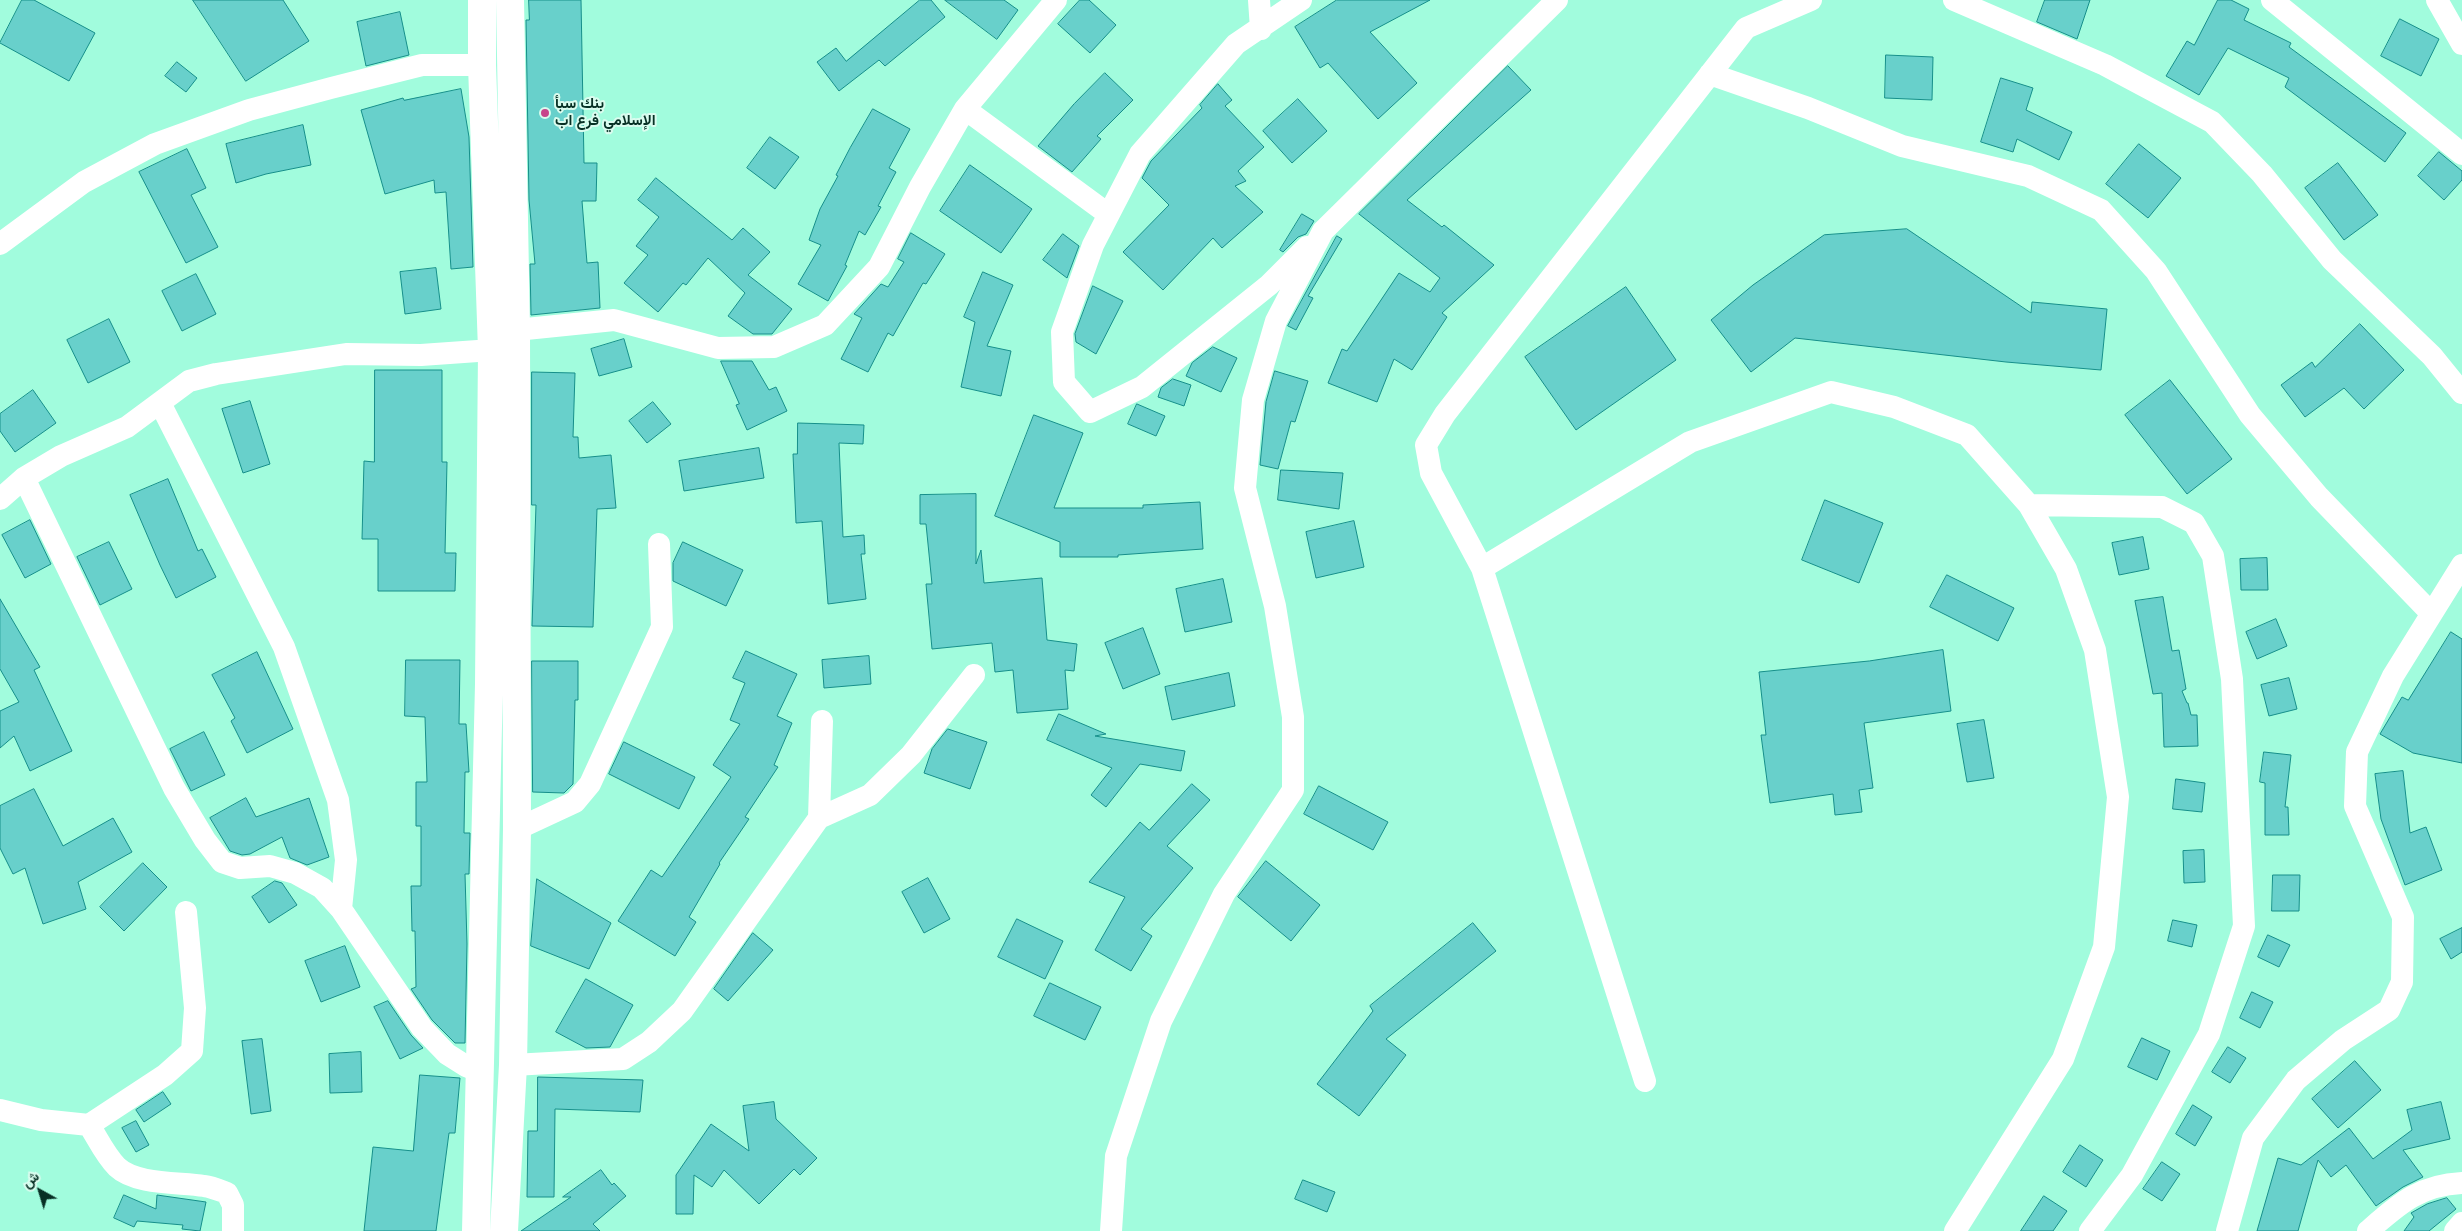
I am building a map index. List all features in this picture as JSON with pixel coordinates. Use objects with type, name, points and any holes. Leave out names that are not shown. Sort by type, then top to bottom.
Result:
[{"type":"street","points":[[476,1231],[489,684],[492,350],[482,65],[482,0]]},
{"type":"street","points":[[504,1231],[514,1066],[517,829],[516,330],[510,0]]},
{"type":"street","points":[[516,330],[614,320],[718,348],[727,348],[774,347],[825,325],[879,267],[920,187],[965,109],[1056,0]]},
{"type":"street","points":[[1259,0],[1261,29]]},
{"type":"street","points":[[1301,0],[1261,29],[1236,44],[1140,154],[1108,214],[1094,245],[1062,332],[1064,382],[1090,412],[1142,388],[1269,285],[1557,0]]},
{"type":"street","points":[[1645,1081],[1482,568],[1431,473],[1426,446],[1445,414],[1746,28],[1811,0]]},
{"type":"street","points":[[1954,0],[2104,65],[2212,122],[2262,174],[2332,260],[2432,356],[2462,393]]},
{"type":"street","points":[[2272,0],[2462,154]]},
{"type":"street","points":[[2437,0],[2462,44]]},
{"type":"street","points":[[0,244],[84,182],[155,144],[249,110],[422,65],[482,65]]},
{"type":"street","points":[[1710,74],[1808,108],[1902,146],[2028,176],[2101,210],[2156,271],[2250,415],[2319,496],[2431,614]]},
{"type":"street","points":[[965,109],[1108,214]]},
{"type":"street","points":[[1111,1231],[1116,1156],[1162,1021],[1224,894],[1293,790],[1292,716],[1275,606],[1245,488],[1253,400],[1276,321],[1324,231]]},
{"type":"street","points":[[0,499],[24,478],[60,456],[126,427],[189,381],[216,374],[346,354],[421,355],[492,350]]},
{"type":"street","points":[[1482,568],[1690,442],[1831,392],[1894,407],[1968,435],[2029,505],[2066,569],[2094,650],[2118,797],[2104,947],[2063,1059],[1955,1231]]},
{"type":"street","points":[[160,404],[284,646],[338,800],[346,860],[341,909]]},
{"type":"street","points":[[24,478],[174,788],[204,840],[222,862],[240,868],[270,866],[295,873],[322,888],[341,909],[422,1028],[447,1054],[481,1072]]},
{"type":"street","points":[[2029,505],[2162,507],[2194,523],[2213,556],[2232,679],[2244,926],[2209,1034],[2132,1175],[2090,1231]]},
{"type":"street","points":[[517,829],[575,802],[590,784],[662,627],[658,544]]},
{"type":"street","points":[[2227,1231],[2253,1138],[2296,1080],[2343,1040],[2388,1010],[2402,982],[2403,917],[2355,806],[2357,752],[2393,676],[2462,565]]},
{"type":"street","points":[[514,1066],[623,1059],[649,1042],[682,1011],[819,818],[870,795],[911,755],[974,675]]},
{"type":"street","points":[[819,818],[822,721]]},
{"type":"street","points":[[0,1110],[41,1120],[89,1124],[165,1075],[192,1050],[195,1008],[186,912]]},
{"type":"street","points":[[89,1124],[107,1155],[118,1168],[127,1174],[151,1180],[207,1186],[226,1193],[233,1205],[234,1231]]},
{"type":"street","points":[[2368,1231],[2406,1198],[2452,1183],[2462,1167]]},
{"type":"street","points":[[2455,1231],[2462,1223]]},
{"type":"building","points":[[22,0],[34,0],[95,33],[69,81],[0,43]]},
{"type":"building","points":[[193,0],[283,0],[309,41],[246,81]]},
{"type":"building","points":[[529,0],[581,0],[584,163],[597,163],[596,201],[582,201],[587,263],[598,262],[600,308],[531,315],[530,264],[535,264],[529,200],[526,20],[529,20]]},
{"type":"building","points":[[920,0],[931,0],[945,17],[885,66],[879,60],[839,91],[817,62],[836,48],[846,61]]},
{"type":"building","points":[[945,0],[1004,0],[1018,10],[997,39]]},
{"type":"building","points":[[1080,0],[1089,0],[1116,25],[1090,53],[1058,24]]},
{"type":"building","points":[[1337,0],[1430,0],[1370,32],[1417,83],[1378,119],[1328,63],[1320,68],[1295,27]]},
{"type":"building","points":[[2045,0],[2090,0],[2077,39],[2037,22]]},
{"type":"building","points":[[2218,0],[2231,0],[2249,9],[2244,20],[2291,43],[2289,47],[2406,133],[2385,162],[2285,87],[2289,78],[2228,48],[2199,95],[2166,76],[2187,41],[2194,45]]},
{"type":"building","points":[[400,12],[409,55],[366,66],[357,22]]},
{"type":"building","points":[[2400,19],[2439,39],[2421,76],[2381,56]]},
{"type":"building","points":[[1886,55],[1933,57],[1932,100],[1885,98]]},
{"type":"building","points":[[177,62],[197,78],[186,92],[165,76]]},
{"type":"building","points":[[1508,66],[1531,90],[1407,200],[1442,227],[1444,225],[1494,265],[1442,313],[1447,317],[1412,370],[1394,359],[1377,402],[1328,383],[1342,349],[1347,351],[1399,273],[1430,292],[1440,278],[1359,214]]},
{"type":"building","points":[[1105,73],[1133,100],[1097,136],[1101,139],[1072,172],[1038,146],[1074,104]]},
{"type":"building","points":[[2001,78],[2033,88],[2026,110],[2072,132],[2059,160],[2017,139],[2013,152],[1981,142]]},
{"type":"building","points":[[1218,84],[1232,100],[1225,106],[1264,147],[1238,171],[1246,181],[1235,186],[1263,212],[1222,248],[1213,238],[1163,290],[1123,252],[1169,205],[1142,178],[1151,161],[1202,108],[1200,105]]},
{"type":"building","points":[[461,89],[469,137],[473,267],[451,269],[446,192],[435,193],[434,180],[385,194],[361,110],[403,98],[404,100]]},
{"type":"building","points":[[1298,99],[1327,131],[1292,163],[1263,131]]},
{"type":"building","points":[[873,109],[910,129],[889,168],[896,172],[878,206],[881,207],[865,235],[859,231],[845,265],[847,266],[828,301],[798,284],[821,245],[809,240],[820,209],[838,176],[836,175],[850,148]]},
{"type":"building","points":[[303,125],[311,165],[266,174],[236,183],[226,144]]},
{"type":"building","points":[[770,137],[799,157],[775,189],[747,168]]},
{"type":"building","points":[[2139,144],[2181,178],[2148,218],[2106,184]]},
{"type":"building","points":[[187,149],[206,188],[191,195],[218,247],[186,263],[139,172]]},
{"type":"building","points":[[2439,152],[2462,171],[2462,180],[2444,200],[2418,176]]},
{"type":"building","points":[[2338,163],[2378,215],[2344,240],[2305,188]]},
{"type":"building","points":[[970,165],[1032,209],[1001,253],[940,211]]},
{"type":"building","points":[[656,178],[732,240],[743,228],[770,252],[748,275],[792,309],[772,334],[753,334],[728,316],[745,293],[708,258],[686,285],[683,283],[658,312],[624,283],[648,255],[636,246],[659,217],[638,200]]},
{"type":"building","points":[[1302,214],[1314,221],[1306,234],[1298,237],[1283,252],[1280,250]]},
{"type":"building","points":[[1907,229],[2031,313],[2032,302],[2107,309],[2101,370],[2006,362],[1795,338],[1751,372],[1711,320],[1753,285],[1824,235]]},
{"type":"building","points":[[911,233],[945,254],[926,284],[923,283],[893,336],[888,333],[868,372],[841,359],[862,318],[854,314],[881,284],[888,287],[904,262],[898,259]]},
{"type":"building","points":[[1063,234],[1079,246],[1067,278],[1043,260]]},
{"type":"building","points":[[1337,236],[1342,239],[1308,296],[1313,298],[1296,330],[1288,326]]},
{"type":"building","points":[[436,268],[441,309],[405,314],[400,272]]},
{"type":"building","points":[[983,272],[1013,285],[987,346],[1011,351],[1001,396],[961,387],[975,322],[964,317]]},
{"type":"building","points":[[196,274],[216,314],[182,331],[162,291]]},
{"type":"building","points":[[1093,286],[1123,301],[1096,354],[1076,342],[1075,334]]},
{"type":"building","points":[[1626,287],[1676,360],[1576,430],[1525,357]]},
{"type":"building","points":[[109,319],[130,362],[88,383],[67,340]]},
{"type":"building","points":[[2360,324],[2404,370],[2364,409],[2344,388],[2305,417],[2281,385],[2312,362],[2315,367]]},
{"type":"building","points":[[624,339],[632,367],[599,376],[591,349]]},
{"type":"building","points":[[1213,347],[1237,358],[1221,392],[1186,376],[1192,363]]},
{"type":"building","points":[[721,361],[752,361],[769,390],[776,387],[787,411],[747,430],[736,405],[739,404]]},
{"type":"building","points":[[375,370],[442,370],[442,462],[447,462],[445,553],[456,553],[455,591],[378,591],[378,539],[362,539],[364,461],[374,462]]},
{"type":"building","points":[[1275,371],[1308,381],[1295,422],[1291,421],[1278,469],[1260,465],[1266,402]]},
{"type":"building","points":[[532,372],[575,373],[573,437],[578,437],[579,458],[611,455],[616,508],[597,509],[593,627],[532,626],[536,505],[532,505]]},
{"type":"building","points":[[1173,379],[1191,385],[1184,406],[1158,397],[1161,388]]},
{"type":"building","points":[[2170,380],[2232,459],[2187,494],[2125,415]]},
{"type":"building","points":[[33,390],[56,423],[15,452],[0,431],[0,414]]},
{"type":"building","points":[[250,401],[270,464],[243,473],[222,409]]},
{"type":"building","points":[[653,402],[671,424],[647,443],[629,421]]},
{"type":"building","points":[[1137,404],[1165,416],[1156,436],[1128,424]]},
{"type":"building","points":[[1034,415],[1083,433],[1054,508],[1143,508],[1143,505],[1200,502],[1203,549],[1118,555],[1118,557],[1060,557],[1060,542],[995,516]]},
{"type":"building","points":[[798,423],[864,425],[863,444],[839,443],[843,537],[864,535],[865,554],[861,554],[866,599],[828,604],[822,521],[796,523],[793,454],[797,454]]},
{"type":"building","points":[[759,448],[764,478],[684,491],[679,461]]},
{"type":"building","points":[[1281,470],[1343,473],[1339,509],[1278,500]]},
{"type":"building","points":[[168,479],[198,551],[202,549],[216,577],[176,598],[130,495]]},
{"type":"building","points":[[976,494],[976,564],[981,550],[984,583],[1042,578],[1047,640],[1077,644],[1074,671],[1065,670],[1068,709],[1017,713],[1013,670],[995,672],[992,643],[932,649],[926,584],[932,584],[926,524],[920,524],[920,495]]},
{"type":"building","points":[[1825,500],[1883,523],[1859,583],[1802,560]]},
{"type":"building","points":[[30,520],[51,564],[25,578],[2,535]]},
{"type":"building","points":[[1354,521],[1364,567],[1316,578],[1306,532]]},
{"type":"building","points":[[2143,537],[2149,569],[2119,575],[2112,543]]},
{"type":"building","points":[[109,542],[132,589],[100,605],[77,557]]},
{"type":"building","points":[[683,542],[743,570],[726,606],[673,581],[673,563]]},
{"type":"building","points":[[2267,558],[2268,590],[2241,590],[2240,559]]},
{"type":"building","points":[[1947,575],[2014,608],[1998,641],[1930,607]]},
{"type":"building","points":[[1223,579],[1232,622],[1185,632],[1176,589]]},
{"type":"building","points":[[2163,597],[2172,651],[2179,650],[2186,689],[2182,691],[2191,715],[2197,715],[2198,746],[2164,747],[2162,693],[2153,694],[2135,601]]},
{"type":"building","points":[[0,599],[40,667],[34,670],[72,751],[30,771],[14,736],[0,748],[0,711],[19,702],[0,669]]},
{"type":"building","points":[[2276,619],[2287,646],[2257,659],[2246,632]]},
{"type":"building","points":[[1143,628],[1160,674],[1123,689],[1105,643]]},
{"type":"building","points":[[2451,632],[2462,639],[2462,763],[2413,753],[2380,734],[2402,697],[2408,700]]},
{"type":"building","points":[[1943,650],[1951,711],[1864,723],[1873,788],[1859,790],[1862,812],[1835,815],[1833,794],[1770,803],[1761,735],[1766,735],[1759,672],[1869,661]]},
{"type":"building","points":[[746,651],[797,674],[777,716],[792,723],[774,765],[778,767],[745,817],[749,819],[719,863],[689,917],[696,922],[675,956],[618,921],[651,870],[662,877],[731,777],[713,765],[740,724],[730,720],[745,683],[733,678]]},
{"type":"building","points":[[257,652],[293,729],[247,753],[231,721],[235,718],[212,675]]},
{"type":"building","points":[[869,656],[871,684],[824,688],[822,660]]},
{"type":"building","points":[[406,660],[460,660],[459,724],[466,724],[469,772],[465,772],[464,833],[470,833],[469,874],[465,874],[467,944],[465,1043],[455,1043],[432,1020],[411,989],[416,987],[415,931],[412,931],[411,886],[421,886],[421,826],[416,826],[416,782],[427,782],[425,717],[405,716]]},
{"type":"building","points":[[532,661],[578,661],[578,700],[575,700],[573,784],[564,793],[533,792]]},
{"type":"building","points":[[1229,673],[1235,706],[1172,720],[1165,687]]},
{"type":"building","points":[[2289,678],[2297,709],[2269,716],[2261,685]]},
{"type":"building","points":[[1059,714],[1106,734],[1095,736],[1185,751],[1181,771],[1140,764],[1106,807],[1091,795],[1112,768],[1047,740]]},
{"type":"building","points":[[1984,720],[1994,778],[1967,782],[1957,724]]},
{"type":"building","points":[[948,729],[987,742],[970,789],[924,773],[932,749]]},
{"type":"building","points":[[204,732],[225,775],[191,791],[170,749]]},
{"type":"building","points":[[624,742],[695,777],[679,809],[609,774]]},
{"type":"building","points":[[2264,752],[2291,755],[2285,807],[2288,807],[2289,835],[2265,835],[2265,783],[2260,782]]},
{"type":"building","points":[[2403,771],[2410,833],[2426,827],[2442,870],[2405,885],[2381,819],[2375,774]]},
{"type":"building","points":[[2176,779],[2205,783],[2202,812],[2173,809]]},
{"type":"building","points":[[1192,784],[1210,800],[1167,846],[1193,868],[1141,929],[1152,936],[1131,971],[1095,950],[1125,897],[1089,882],[1140,822],[1149,830]]},
{"type":"building","points":[[1319,786],[1388,822],[1373,850],[1304,814]]},
{"type":"building","points":[[34,789],[63,846],[113,818],[132,852],[78,882],[86,909],[43,924],[25,868],[13,874],[0,848],[0,806]]},
{"type":"building","points":[[246,798],[256,817],[309,798],[329,857],[307,865],[290,858],[282,837],[250,854],[242,855],[230,851],[210,818]]},
{"type":"building","points":[[2204,850],[2205,882],[2184,883],[2183,851]]},
{"type":"building","points":[[1266,861],[1320,905],[1291,941],[1238,897]]},
{"type":"building","points":[[143,863],[167,887],[124,931],[100,907]]},
{"type":"building","points":[[2273,875],[2300,875],[2299,911],[2272,911]]},
{"type":"building","points":[[928,878],[950,919],[924,933],[902,892]]},
{"type":"building","points":[[537,879],[611,923],[589,969],[531,946]]},
{"type":"building","points":[[275,881],[282,883],[297,905],[269,923],[252,897]]},
{"type":"building","points":[[1017,919],[1063,941],[1045,979],[998,957]]},
{"type":"building","points":[[2173,920],[2197,925],[2192,947],[2168,941]]},
{"type":"building","points":[[1473,923],[1496,951],[1386,1039],[1406,1055],[1359,1116],[1317,1084],[1373,1011],[1370,1006]]},
{"type":"building","points":[[2462,928],[2462,952],[2451,959],[2440,939]]},
{"type":"building","points":[[753,933],[773,950],[728,1001],[714,989]]},
{"type":"building","points":[[2268,935],[2290,945],[2279,967],[2258,957]]},
{"type":"building","points":[[345,946],[360,987],[321,1002],[305,961]]},
{"type":"building","points":[[586,979],[633,1005],[610,1047],[586,1048],[556,1032]]},
{"type":"building","points":[[1050,983],[1101,1007],[1085,1040],[1034,1016]]},
{"type":"building","points":[[2252,992],[2273,1002],[2260,1028],[2240,1018]]},
{"type":"building","points":[[388,1001],[411,1035],[423,1048],[400,1059],[374,1007]]},
{"type":"building","points":[[2142,1038],[2170,1051],[2157,1080],[2128,1067]]},
{"type":"building","points":[[262,1039],[271,1111],[251,1114],[242,1041]]},
{"type":"building","points":[[2228,1047],[2246,1058],[2230,1083],[2212,1072]]},
{"type":"building","points":[[361,1052],[362,1092],[330,1093],[329,1054]]},
{"type":"building","points":[[2355,1061],[2381,1090],[2338,1128],[2312,1099]]},
{"type":"building","points":[[420,1075],[460,1078],[455,1133],[449,1133],[436,1231],[364,1231],[373,1147],[413,1151]]},
{"type":"building","points":[[538,1077],[643,1080],[640,1112],[555,1109],[554,1197],[527,1197],[528,1131],[537,1131]]},
{"type":"building","points":[[163,1092],[171,1104],[144,1122],[136,1110]]},
{"type":"building","points":[[774,1102],[776,1119],[817,1158],[800,1175],[794,1169],[759,1204],[724,1170],[712,1187],[694,1175],[693,1214],[676,1214],[676,1175],[711,1124],[749,1151],[743,1106]]},
{"type":"building","points":[[2441,1102],[2450,1139],[2403,1150],[2423,1177],[2403,1187],[2376,1206],[2346,1165],[2331,1177],[2318,1160],[2298,1231],[2257,1231],[2278,1158],[2301,1165],[2349,1128],[2373,1159],[2412,1130],[2407,1110]]},
{"type":"building","points":[[2193,1105],[2212,1117],[2195,1146],[2176,1134]]},
{"type":"building","points":[[136,1121],[149,1145],[136,1152],[122,1128]]},
{"type":"building","points":[[2080,1145],[2103,1160],[2086,1187],[2063,1172]]},
{"type":"building","points":[[2162,1162],[2180,1174],[2162,1201],[2143,1189]]},
{"type":"building","points":[[601,1170],[612,1185],[614,1183],[626,1196],[593,1224],[600,1231],[521,1231],[571,1197],[563,1197]]},
{"type":"building","points":[[1303,1180],[1335,1192],[1327,1212],[1295,1199]]},
{"type":"building","points":[[124,1195],[156,1209],[157,1195],[206,1202],[200,1231],[182,1229],[183,1225],[137,1221],[134,1227],[114,1218]]},
{"type":"building","points":[[2044,1196],[2067,1211],[2053,1231],[2021,1231]]},
{"type":"building","points":[[2447,1198],[2456,1209],[2429,1231],[2404,1231],[2414,1217],[2411,1213],[2427,1204]]},
{"type":"place","name":"بنك سبأ الإسلامي فرع اب","points":[[545,113]]}]
